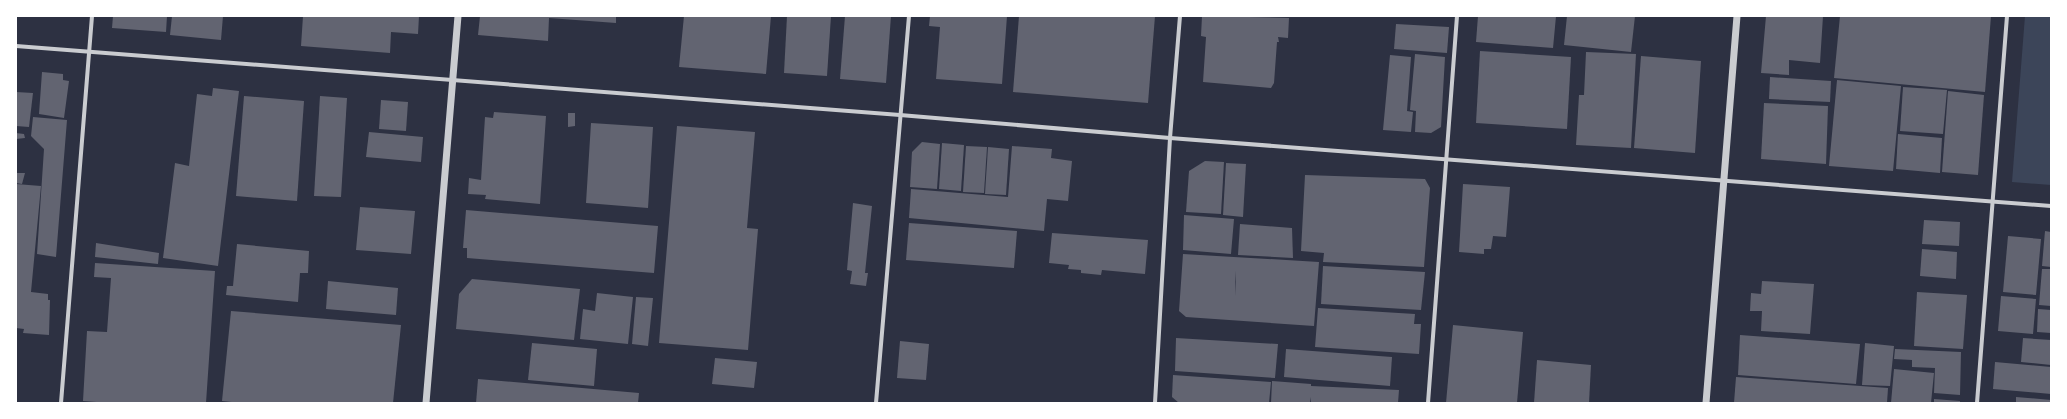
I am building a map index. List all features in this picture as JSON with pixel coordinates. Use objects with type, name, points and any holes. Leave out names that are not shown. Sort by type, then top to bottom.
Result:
[{"type":"street","points":[[61,403],[92,16]]},
{"type":"street","points":[[426,403],[458,16]]},
{"type":"street","points":[[876,403],[908,16]]},
{"type":"street","points":[[1154,403],[1170,138],[1180,16]]},
{"type":"street","points":[[1428,403],[1457,16]]},
{"type":"street","points":[[1706,403],[1737,16]]},
{"type":"street","points":[[1977,403],[1994,201],[2007,16]]},
{"type":"street","points":[[16,46],[900,115],[1447,160],[2051,206]]},
{"type":"shaded area","points":[[2025,16],[2051,16],[2051,185],[2012,182]]},
{"type":"building","points":[[113,16],[167,16],[166,32],[112,28]]},
{"type":"building","points":[[172,16],[223,16],[221,40],[170,35]]},
{"type":"building","points":[[303,16],[419,16],[418,34],[391,32],[390,53],[301,46]]},
{"type":"building","points":[[480,16],[616,16],[616,23],[549,18],[548,41],[478,35]]},
{"type":"building","points":[[684,16],[771,16],[766,74],[679,67]]},
{"type":"building","points":[[787,16],[831,16],[827,76],[784,73]]},
{"type":"building","points":[[845,16],[891,16],[886,83],[840,79]]},
{"type":"building","points":[[930,16],[1007,16],[1002,84],[936,79],[940,27],[929,26]]},
{"type":"building","points":[[1019,16],[1155,16],[1148,103],[1013,92]]},
{"type":"building","points":[[1202,16],[1289,18],[1288,38],[1278,37],[1279,42],[1277,42],[1274,83],[1271,88],[1203,82],[1206,37],[1201,36]]},
{"type":"building","points":[[1478,16],[1556,16],[1553,48],[1476,42]]},
{"type":"building","points":[[1567,16],[1635,16],[1631,52],[1564,45]]},
{"type":"building","points":[[1766,16],[1823,16],[1820,63],[1789,60],[1789,75],[1761,73]]},
{"type":"building","points":[[1840,16],[1991,16],[1985,92],[1834,78]]},
{"type":"building","points":[[1396,24],[1449,27],[1447,53],[1394,49]]},
{"type":"building","points":[[1480,51],[1571,57],[1567,129],[1476,123]]},
{"type":"building","points":[[1586,52],[1636,54],[1631,148],[1576,145],[1579,95],[1584,95]]},
{"type":"building","points":[[1415,54],[1445,57],[1441,127],[1431,133],[1415,132],[1416,111],[1410,110]]},
{"type":"building","points":[[1390,55],[1411,57],[1407,111],[1413,112],[1411,132],[1383,130]]},
{"type":"building","points":[[1641,56],[1701,61],[1695,153],[1634,148]]},
{"type":"building","points":[[42,72],[63,74],[63,80],[69,81],[64,118],[39,114]]},
{"type":"building","points":[[1770,77],[1831,81],[1830,102],[1769,99]]},
{"type":"building","points":[[1837,80],[1901,86],[1893,171],[1829,166]]},
{"type":"building","points":[[1903,87],[1947,90],[1943,134],[1900,131]]},
{"type":"building","points":[[213,88],[239,91],[218,266],[163,258],[175,163],[189,166],[197,94],[212,96]]},
{"type":"building","points":[[1948,91],[1984,95],[1978,175],[1942,172]]},
{"type":"building","points":[[16,92],[33,93],[29,127],[16,126]]},
{"type":"building","points":[[244,96],[304,101],[297,201],[236,196]]},
{"type":"building","points":[[320,96],[347,98],[341,197],[314,196]]},
{"type":"building","points":[[381,100],[408,102],[406,131],[379,129]]},
{"type":"building","points":[[1764,103],[1828,106],[1826,164],[1761,159]]},
{"type":"building","points":[[494,112],[546,116],[540,204],[485,199],[486,195],[468,194],[469,178],[481,180],[485,117],[493,118]]},
{"type":"building","points":[[568,113],[575,113],[575,126],[568,127]]},
{"type":"building","points":[[33,117],[67,120],[56,257],[37,254],[44,149],[31,136]]},
{"type":"building","points":[[591,123],[653,127],[648,208],[586,203]]},
{"type":"building","points":[[677,126],[755,132],[747,228],[758,229],[748,350],[659,343]]},
{"type":"building","points":[[369,132],[423,137],[421,162],[366,157]]},
{"type":"building","points":[[16,133],[24,134],[25,138],[16,139]]},
{"type":"building","points":[[1898,134],[1942,138],[1940,173],[1896,169]]},
{"type":"building","points":[[922,142],[940,144],[937,189],[910,187],[912,152]]},
{"type":"building","points":[[942,143],[964,145],[961,191],[939,189]]},
{"type":"building","points":[[966,146],[987,147],[984,193],[963,192]]},
{"type":"building","points":[[1012,146],[1052,149],[1051,158],[1072,161],[1068,201],[1047,199],[1044,231],[909,218],[911,189],[1008,197]]},
{"type":"building","points":[[988,147],[1009,149],[1006,195],[985,194]]},
{"type":"building","points":[[1205,161],[1224,162],[1221,214],[1186,212],[1189,171]]},
{"type":"building","points":[[1226,163],[1246,164],[1243,217],[1223,215]]},
{"type":"building","points":[[16,173],[25,173],[22,184],[16,183]]},
{"type":"building","points":[[1305,175],[1425,179],[1430,188],[1424,267],[1323,262],[1324,253],[1301,251]]},
{"type":"building","points":[[16,184],[41,186],[31,292],[48,294],[48,300],[50,300],[49,335],[23,333],[24,329],[16,328]]},
{"type":"building","points":[[1463,184],[1510,187],[1506,237],[1493,236],[1491,249],[1484,249],[1484,254],[1459,252]]},
{"type":"building","points":[[853,203],[872,206],[865,273],[868,273],[866,286],[850,284],[852,271],[847,270]]},
{"type":"building","points":[[360,207],[415,211],[411,254],[356,250]]},
{"type":"building","points":[[466,210],[658,226],[654,273],[467,258],[467,248],[463,248]]},
{"type":"building","points":[[1184,215],[1234,219],[1231,254],[1183,250]]},
{"type":"building","points":[[1924,220],[1960,222],[1959,246],[1922,244]]},
{"type":"building","points":[[909,223],[1017,231],[1014,268],[906,260]]},
{"type":"building","points":[[1240,224],[1292,228],[1293,258],[1238,255]]},
{"type":"building","points":[[2045,231],[2051,232],[2051,267],[2042,266]]},
{"type":"building","points":[[1052,233],[1148,240],[1145,274],[1102,270],[1101,275],[1081,273],[1081,270],[1068,269],[1069,265],[1049,263]]},
{"type":"building","points":[[2008,236],[2041,239],[2036,295],[2003,292]]},
{"type":"building","points":[[96,243],[159,253],[158,264],[95,257]]},
{"type":"building","points":[[237,244],[309,251],[308,273],[300,273],[298,302],[226,295],[227,286],[233,286]]},
{"type":"building","points":[[1922,249],[1957,252],[1956,279],[1920,276]]},
{"type":"building","points":[[1183,254],[1319,262],[1314,326],[1186,317],[1179,311]]},
{"type":"building","points":[[95,263],[215,271],[206,403],[110,403],[83,401],[87,331],[107,332],[111,278],[94,277]]},
{"type":"building","points":[[1323,266],[1425,272],[1421,310],[1321,304]]},
{"type":"building","points":[[2042,269],[2051,269],[2051,306],[2039,305]]},
{"type":"building","points":[[472,279],[580,289],[574,340],[456,329],[459,294]]},
{"type":"building","points":[[328,281],[398,288],[396,315],[326,309]]},
{"type":"building","points":[[1762,281],[1814,284],[1810,334],[1761,331],[1762,311],[1750,311],[1751,293],[1761,294]]},
{"type":"building","points":[[1917,292],[1967,295],[1963,349],[1914,346]]},
{"type":"building","points":[[597,293],[633,297],[628,344],[580,339],[583,309],[595,311]]},
{"type":"building","points":[[2001,296],[2036,299],[2033,334],[1998,331]]},
{"type":"building","points":[[636,297],[653,298],[648,346],[632,344]]},
{"type":"building","points":[[1318,308],[1415,314],[1414,324],[1421,324],[1419,354],[1315,347]]},
{"type":"building","points":[[2038,309],[2051,310],[2051,333],[2037,332]]},
{"type":"building","points":[[231,311],[401,325],[393,403],[241,403],[222,401]]},
{"type":"building","points":[[1453,325],[1523,332],[1517,403],[1446,403]]},
{"type":"building","points":[[1740,335],[1860,344],[1856,384],[1738,375]]},
{"type":"building","points":[[1176,338],[1278,344],[1275,378],[1175,371]]},
{"type":"building","points":[[2023,338],[2051,340],[2051,365],[2021,362]]},
{"type":"building","points":[[900,341],[929,344],[926,380],[897,378]]},
{"type":"building","points":[[532,343],[597,349],[594,386],[528,380]]},
{"type":"building","points":[[1865,343],[1894,346],[1890,386],[1862,385]]},
{"type":"building","points":[[1286,349],[1392,357],[1390,386],[1284,377]]},
{"type":"building","points":[[1895,349],[1961,352],[1960,395],[1934,393],[1935,368],[1912,367],[1912,360],[1894,359]]},
{"type":"building","points":[[715,358],[757,362],[754,388],[712,384]]},
{"type":"building","points":[[1537,360],[1591,365],[1589,403],[1534,403]]},
{"type":"building","points":[[1995,362],[2051,367],[2051,394],[1993,389]]},
{"type":"building","points":[[1894,369],[1934,373],[1931,403],[1891,403]]},
{"type":"building","points":[[1173,375],[1271,382],[1269,403],[1179,403],[1172,397]]},
{"type":"building","points":[[1736,377],[1888,388],[1887,403],[1734,403]]},
{"type":"building","points":[[478,379],[639,393],[638,403],[476,403]]},
{"type":"building","points":[[1272,381],[1311,384],[1311,386],[1399,390],[1398,403],[1311,403],[1310,397],[1310,403],[1271,403]]},
{"type":"building","points":[[2016,397],[2051,400],[2051,403],[2016,403]]},
{"type":"building","points":[[1934,399],[1960,401],[1960,403],[1934,403]]}]
